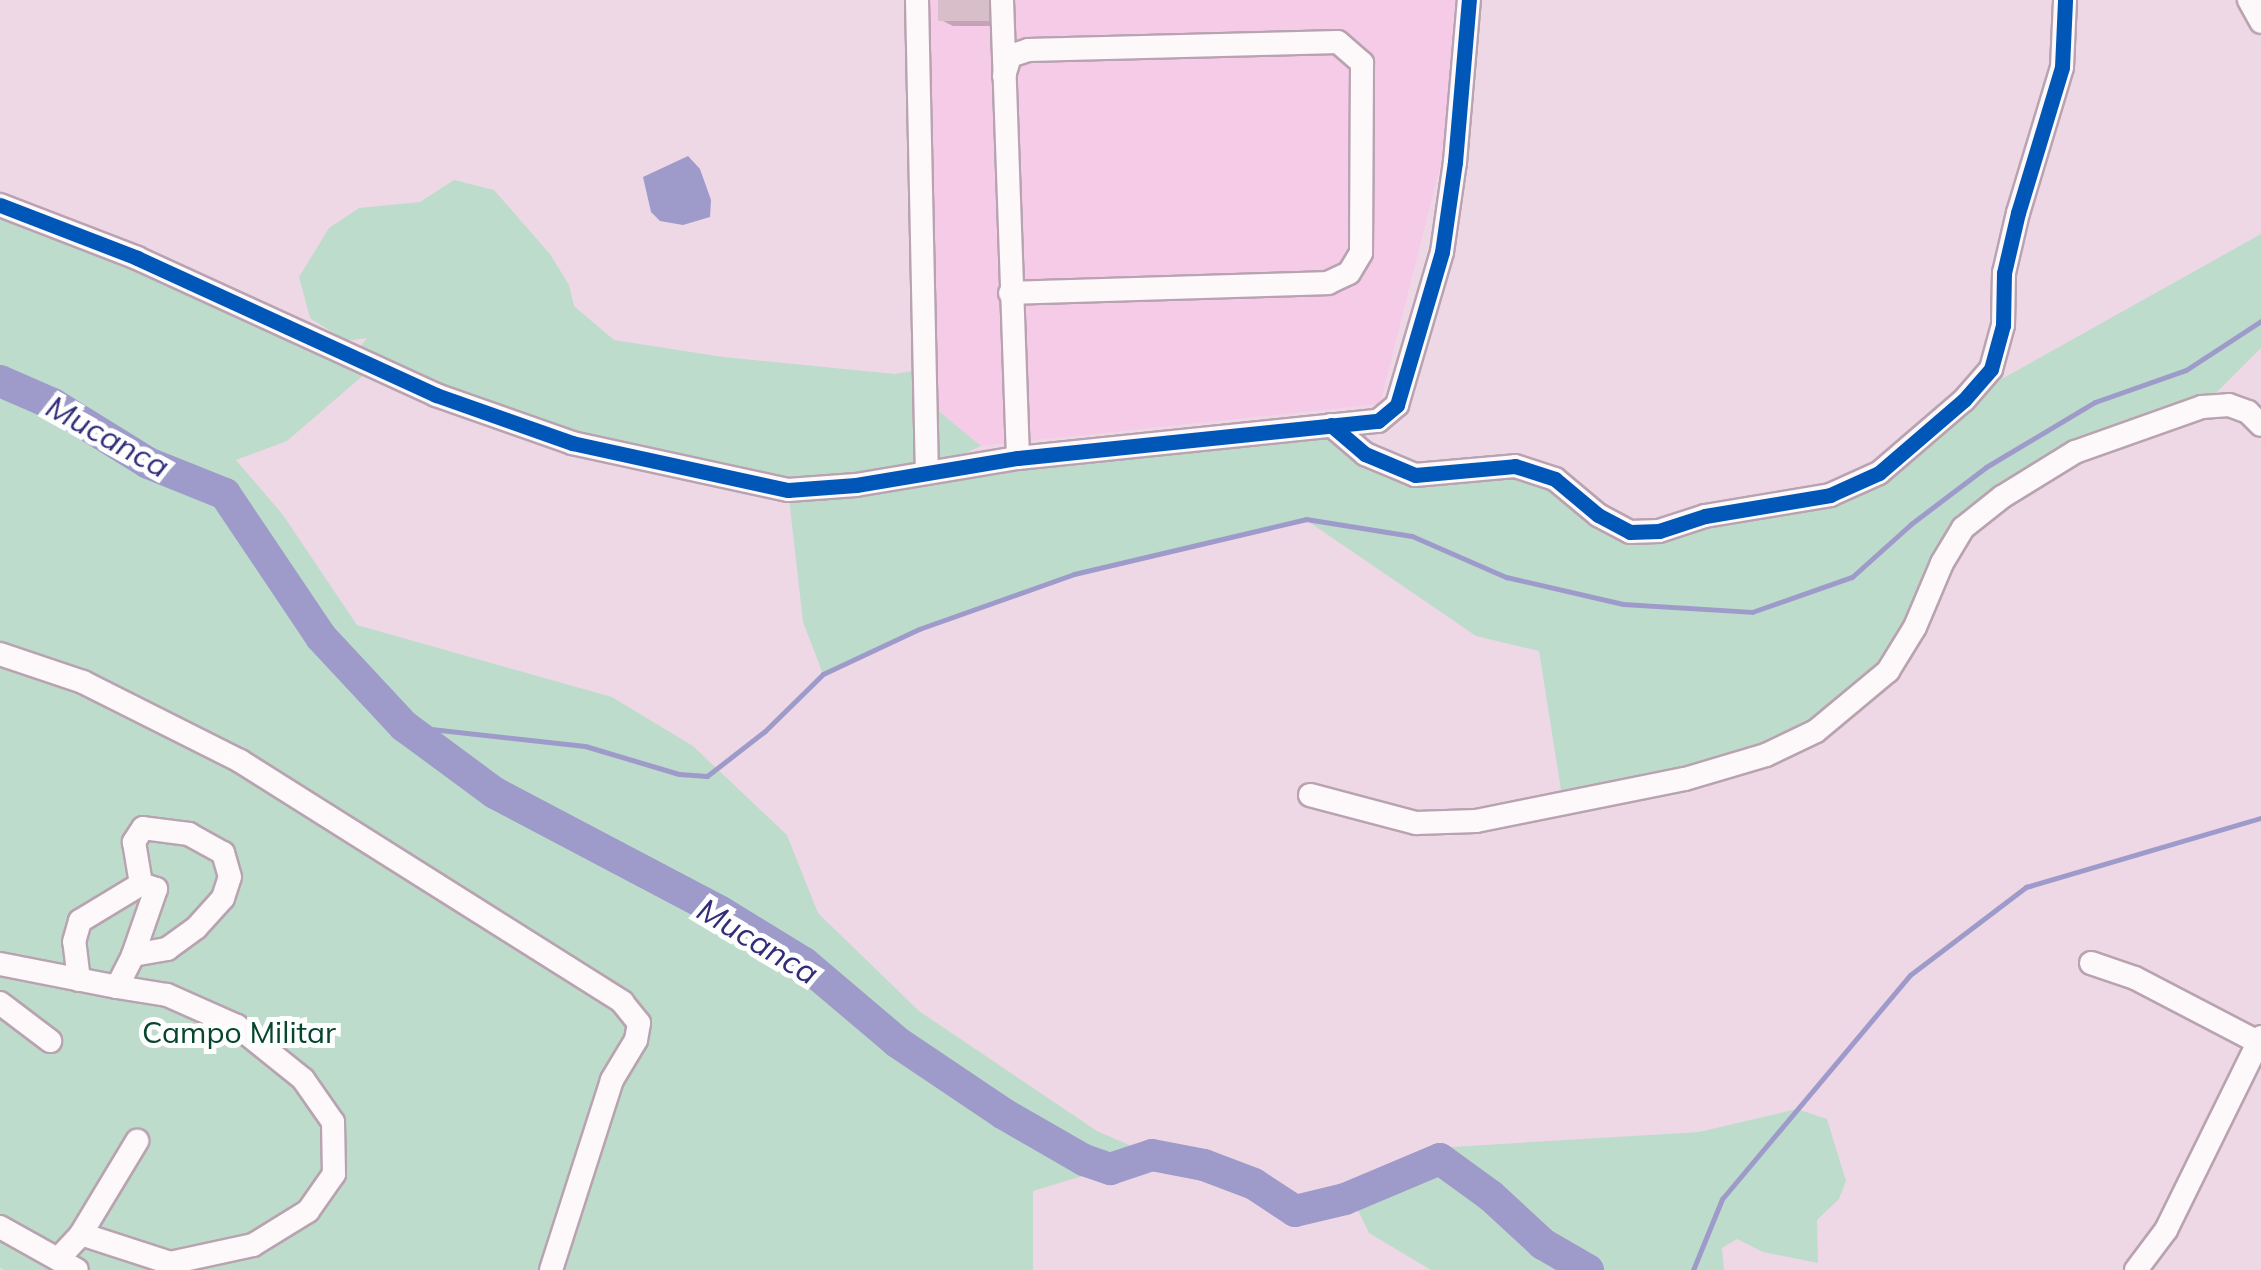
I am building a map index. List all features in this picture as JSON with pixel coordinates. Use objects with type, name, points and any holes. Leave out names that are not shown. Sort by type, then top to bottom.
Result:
[{"type":"street","points":[[916,0],[927,470]]},
{"type":"street","points":[[1002,0],[1018,458]]},
{"type":"street","points":[[0,205],[137,258],[436,396],[572,442],[788,490],[856,485],[927,470],[1018,458],[1378,421],[1397,405],[1444,235],[1469,0]]},
{"type":"street","points":[[1331,425],[1365,454],[1414,475],[1515,466],[1555,479],[1598,515],[1630,532],[1659,531],[1705,516],[1830,495],[1879,473],[1964,400],[1992,369],[2003,325],[2004,273],[2062,67],[2065,0]]},
{"type":"street","points":[[2250,0],[2261,22]]},
{"type":"street","points":[[1004,76],[1010,56],[1028,50],[1338,42],[1362,63],[1361,253],[1350,273],[1328,283],[1010,293]]},
{"type":"street","points":[[1310,795],[1416,824],[1476,821],[1685,779],[1766,755],[1816,731],[1888,671],[1915,627],[1942,563],[1962,528],[2002,497],[2075,452],[2202,407],[2229,404],[2248,412],[2261,425]]},
{"type":"street","points":[[0,654],[83,682],[240,761],[622,1002],[639,1023],[636,1040],[612,1080],[551,1270]]},
{"type":"street","points":[[133,955],[167,949],[196,928],[223,898],[230,877],[223,853],[189,834],[143,828],[134,842],[141,884]]},
{"type":"street","points":[[80,980],[74,942],[80,921],[141,884],[156,889],[133,955],[117,987]]},
{"type":"street","points":[[2091,962],[2135,978],[2260,1039],[2166,1230],[2136,1270]]},
{"type":"street","points":[[0,964],[167,995],[237,1026],[303,1080],[333,1122],[334,1174],[308,1212],[253,1245],[170,1262],[82,1234]]},
{"type":"street","points":[[0,1003],[50,1041]]},
{"type":"street","points":[[0,1227],[68,1264],[137,1141]]},
{"type":"shaded area","points":[[925,0],[1455,0],[1444,151],[1380,404],[981,446],[935,408]]},
{"type":"shaded area","points":[[688,156],[700,169],[711,200],[710,217],[683,225],[660,221],[651,212],[643,177]]},
{"type":"green space","name":"Campo Militar","points":[[454,180],[494,190],[550,254],[569,285],[574,306],[614,340],[723,357],[895,374],[934,367],[935,408],[981,446],[932,468],[1331,425],[1415,475],[1515,466],[1630,532],[1830,495],[1964,400],[2261,234],[2261,348],[2202,407],[2150,422],[1963,528],[1915,627],[1816,731],[1563,803],[1539,651],[1476,636],[1306,520],[1074,574],[919,629],[823,674],[803,622],[788,490],[693,471],[373,367],[287,441],[236,460],[283,515],[357,625],[612,697],[693,746],[787,835],[818,913],[919,1011],[1097,1131],[1152,1155],[1033,1191],[1033,1270],[4,1270],[0,1268],[0,205],[352,357],[367,338],[346,341],[310,318],[299,277],[329,228],[359,208],[420,202]]},
{"type":"green space","points":[[1797,1109],[1827,1119],[1846,1181],[1839,1199],[1817,1220],[1818,1263],[1763,1252],[1737,1239],[1722,1248],[1724,1270],[1431,1270],[1369,1233],[1351,1196],[1451,1147],[1699,1132]]},
{"type":"building","points":[[938,0],[991,0],[991,21],[938,21]]},
{"type":"waterway","points":[[404,726],[585,746],[679,774],[707,776],[765,731],[823,674],[919,629],[1074,574],[1306,519],[1412,536],[1506,577],[1623,604],[1752,612],[1852,577],[1911,524],[1986,467],[2095,402],[2186,370],[2261,321]]},
{"type":"waterway","name":"Mucanca","points":[[0,381],[53,404],[148,463],[225,494],[321,637],[404,726],[495,793],[719,911],[804,963],[897,1042],[1004,1114],[1084,1160],[1110,1169],[1152,1155],[1204,1165],[1254,1184],[1295,1211],[1345,1199],[1440,1159],[1491,1196],[1543,1244],[1588,1270]]},
{"type":"waterway","points":[[1693,1270],[1722,1199],[1910,975],[2026,887],[2261,818]]},
{"type":"cycle path","points":[[0,205],[137,258],[436,395],[572,443],[788,490],[856,485],[1018,458],[1378,421],[1397,405],[1442,252],[1455,162],[1469,0]]},
{"type":"cycle path","points":[[1331,425],[1365,454],[1415,475],[1515,466],[1555,479],[1598,515],[1630,532],[1659,531],[1705,516],[1830,495],[1879,473],[1964,400],[1991,369],[2003,325],[2004,273],[2018,213],[2062,67],[2065,0]]}]
